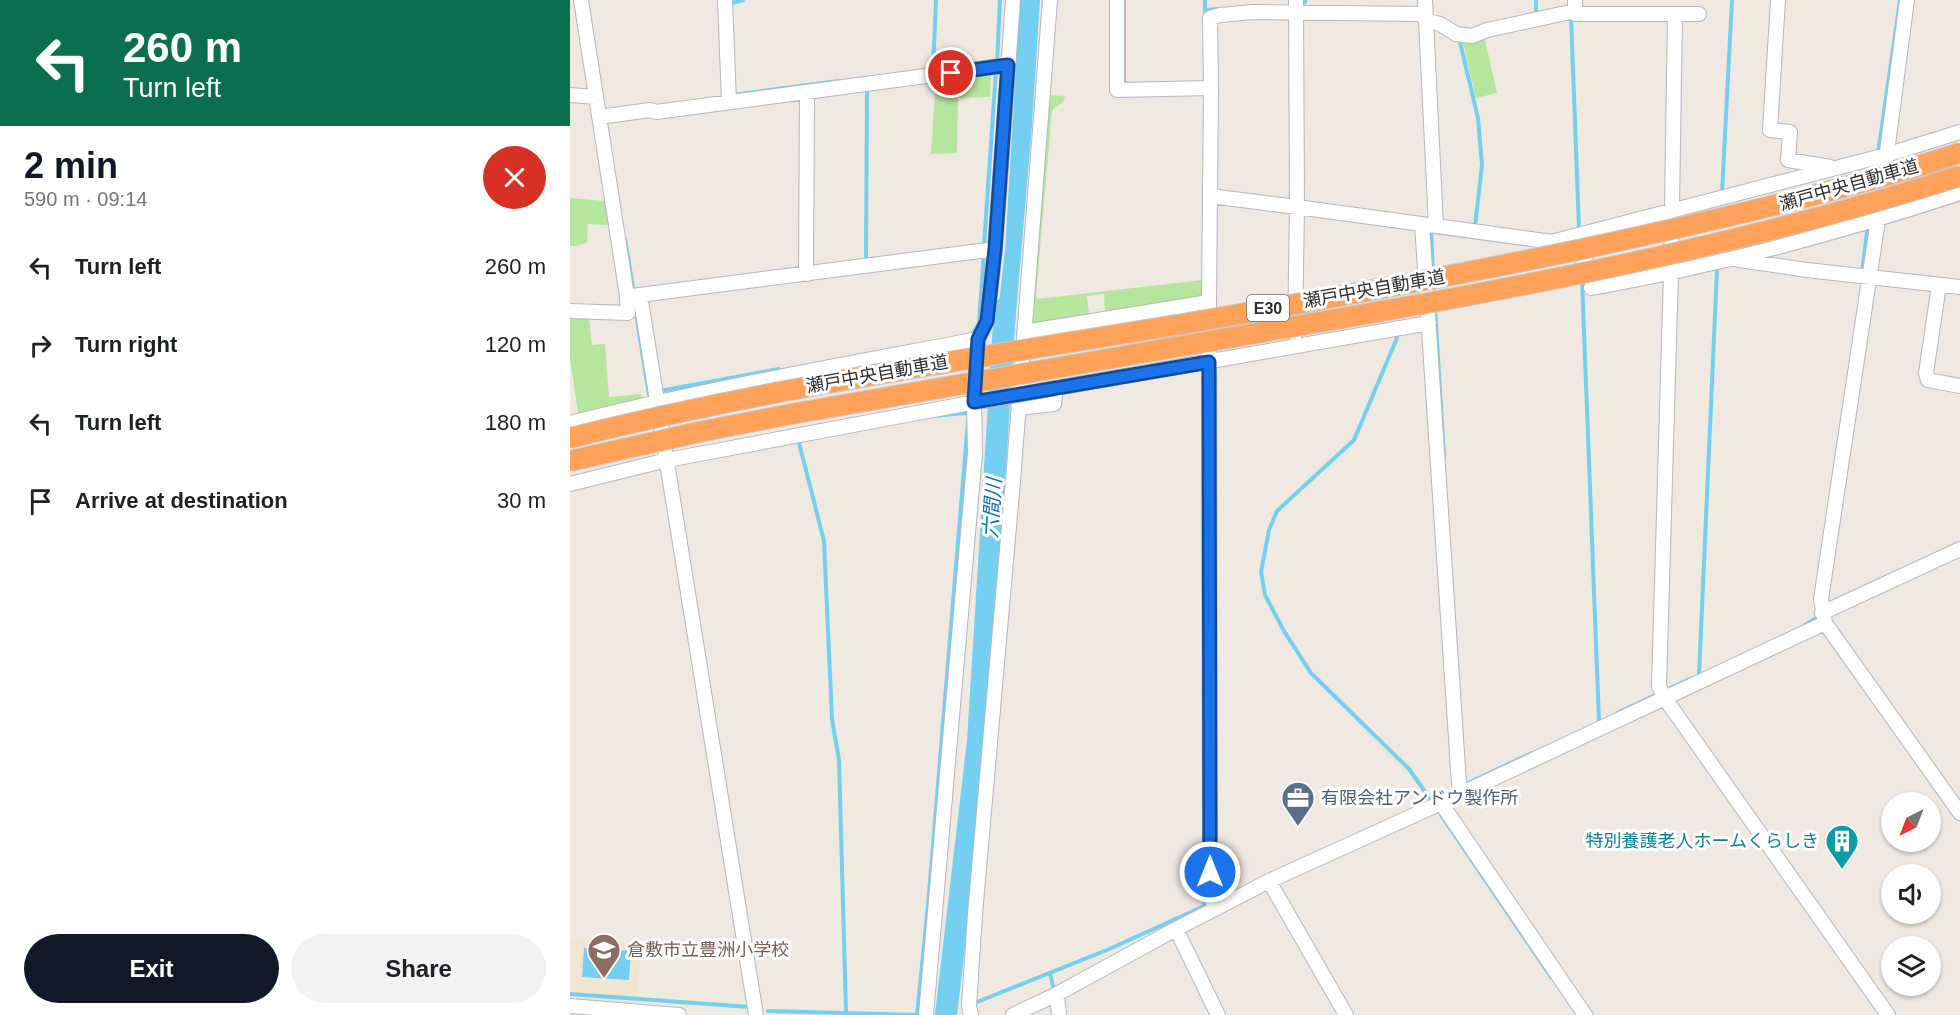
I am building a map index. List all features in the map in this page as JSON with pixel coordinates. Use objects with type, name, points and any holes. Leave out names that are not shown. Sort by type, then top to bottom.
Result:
[{"type":"highway","name":"瀬戸中央自動車道","points":[[570,438],[696,408],[792,389],[985,355],[1195,322],[1484,269],[1795,202],[1960,153]]},
{"type":"highway","name":"瀬戸中央自動車道","points":[[570,461],[797,412],[1492,292],[1656,259],[1799,224],[1960,176]]},
{"type":"street","points":[[581,0],[596,97],[604,116],[633,296],[658,402],[756,1015]]},
{"type":"street","points":[[725,0],[729,98]]},
{"type":"street","points":[[926,1015],[975,453],[978,339],[987,321],[988,250],[1001,66],[1013,0]]},
{"type":"street","points":[[971,1015],[969,1006],[976,903],[1019,408],[1050,0]]},
{"type":"street","points":[[1117,0],[1117,90],[1208,88]]},
{"type":"street","points":[[1425,0],[1422,16],[1430,225],[1429,324],[1461,788]]},
{"type":"street","points":[[1779,0],[1770,130],[1790,132],[1788,160],[1835,168]]},
{"type":"street","points":[[1907,0],[1880,156],[1821,598],[1822,621],[1957,803]]},
{"type":"street","points":[[1294,347],[1297,207],[1296,5]]},
{"type":"street","points":[[1213,904],[1208,88],[1210,18],[1296,5],[1422,16],[1458,35],[1472,36],[1487,30],[1573,9],[1575,14],[1699,14]]},
{"type":"street","points":[[1675,14],[1671,272],[1659,686],[1888,1015]]},
{"type":"street","points":[[604,116],[650,110],[656,112],[729,98],[807,92],[1001,66]]},
{"type":"street","points":[[806,270],[807,92]]},
{"type":"street","points":[[570,95],[596,97]]},
{"type":"street","points":[[1553,242],[1880,156],[1960,132]]},
{"type":"street","points":[[1210,196],[1553,242],[1567,246],[1587,261],[1598,287],[1731,259],[1871,222],[1960,193]]},
{"type":"street","points":[[633,296],[806,270],[988,250]]},
{"type":"street","points":[[1731,259],[1960,287]]},
{"type":"street","points":[[1939,285],[1926,374],[1928,380],[1960,386]]},
{"type":"street","points":[[570,310],[628,313],[633,296]]},
{"type":"street","points":[[1024,332],[1209,302]]},
{"type":"street","points":[[570,484],[667,459],[978,401],[1429,324]]},
{"type":"street","points":[[570,423],[658,402],[978,339]]},
{"type":"street","points":[[1019,408],[1054,404],[1056,388]]},
{"type":"street","points":[[1013,1015],[1057,994],[1176,929],[1213,904],[1441,803],[1461,788],[1662,693],[1822,621],[1960,549]]},
{"type":"street","points":[[1441,803],[1585,1015]]},
{"type":"street","points":[[1269,881],[1346,1015]]},
{"type":"street","points":[[1176,929],[1218,1015]]},
{"type":"street","points":[[1057,994],[1059,1015]]},
{"type":"street","points":[[570,1006],[679,1015]]},
{"type":"shaded area","name":"倉敷市立豊洲小学校","points":[[570,938],[640,943],[636,1015],[570,1015]]},
{"type":"green space","points":[[1484,35],[1497,93],[1476,98],[1462,39]]},
{"type":"green space","points":[[991,72],[990,97],[958,98],[957,153],[931,154],[936,79]]},
{"type":"green space","points":[[1048,95],[1065,96],[1063,102],[1052,110],[1037,299],[1203,280],[1203,295],[1200,299],[1031,327]],"holes":[[[1104,294],[1105,311],[1089,314],[1087,296]]]},
{"type":"green space","points":[[570,198],[604,201],[607,204],[609,225],[588,224],[587,242],[577,246],[570,246]]},
{"type":"green space","points":[[570,318],[589,319],[592,345],[605,344],[609,397],[641,394],[642,398],[578,413],[570,358]]},
{"type":"water","points":[[1020,0],[1040,0],[1032,125],[1014,337],[995,339],[1005,250]]},
{"type":"water","points":[[584,948],[631,951],[629,980],[582,977]]},
{"type":"waterway","points":[[732,3],[743,0]]},
{"type":"waterway","points":[[933,68],[936,0]]},
{"type":"waterway","points":[[997,63],[1000,0]]},
{"type":"waterway","points":[[1124,0],[1124,82],[1130,85]]},
{"type":"waterway","points":[[1205,0],[1205,18]]},
{"type":"waterway","points":[[1299,4],[1305,0]]},
{"type":"waterway","points":[[1536,0],[1536,15]]},
{"type":"waterway","points":[[1722,193],[1732,0]]},
{"type":"waterway","points":[[1878,154],[1900,0]]},
{"type":"waterway","points":[[1205,10],[1219,9]]},
{"type":"waterway","points":[[1571,17],[1579,229]]},
{"type":"waterway","points":[[1459,38],[1478,118],[1482,165],[1475,226]]},
{"type":"waterway","points":[[984,246],[996,71]]},
{"type":"waterway","points":[[733,95],[838,81]]},
{"type":"waterway","points":[[866,260],[867,87]]},
{"type":"waterway","points":[[1862,273],[1868,224]]},
{"type":"waterway","points":[[1431,228],[1433,274]]},
{"type":"waterway","points":[[625,239],[634,294]]},
{"type":"waterway","points":[[972,335],[979,323],[984,253]]},
{"type":"waterway","points":[[1699,675],[1717,270]]},
{"type":"waterway","points":[[1582,279],[1599,722]]},
{"type":"waterway","points":[[634,301],[649,395]]},
{"type":"waterway","name":"六間川","points":[[946,1015],[978,741],[1005,308]]},
{"type":"waterway","points":[[1435,308],[1444,457]]},
{"type":"waterway","points":[[1397,338],[1354,440],[1277,511],[1269,530],[1261,572],[1265,595],[1284,631],[1311,673],[1409,769],[1433,803]]},
{"type":"waterway","points":[[660,391],[779,369],[779,371]]},
{"type":"waterway","points":[[934,416],[968,414]]},
{"type":"waterway","points":[[917,1015],[968,421]]},
{"type":"waterway","points":[[798,439],[824,541],[832,719],[839,760],[846,1012]]},
{"type":"waterway","points":[[1805,625],[1818,617]]},
{"type":"waterway","points":[[1617,713],[1692,678]]},
{"type":"waterway","points":[[1449,792],[1532,753]]},
{"type":"waterway","points":[[1441,815],[1551,977]]},
{"type":"waterway","points":[[1203,862],[1205,906]]},
{"type":"waterway","points":[[977,1002],[1107,950],[1211,903]]},
{"type":"waterway","points":[[1050,973],[1053,986]]},
{"type":"waterway","points":[[570,994],[750,1007]]},
{"type":"waterway","points":[[948,997],[957,998]]},
{"type":"waterway","points":[[768,1011],[917,1015]]},
{"type":"place","name":"有限会社アンドウ製作所","points":[[1298,827]]},
{"type":"place","name":"特別養護老人ホームくらしき","points":[[1842,870]]},
{"type":"place","name":"倉敷市立豊洲小学校","points":[[604,979]]},
{"type":"route","points":[[951,73],[1008,65],[995,249],[987,321],[978,339],[974,402],[1209,362],[1210,872]]}]
